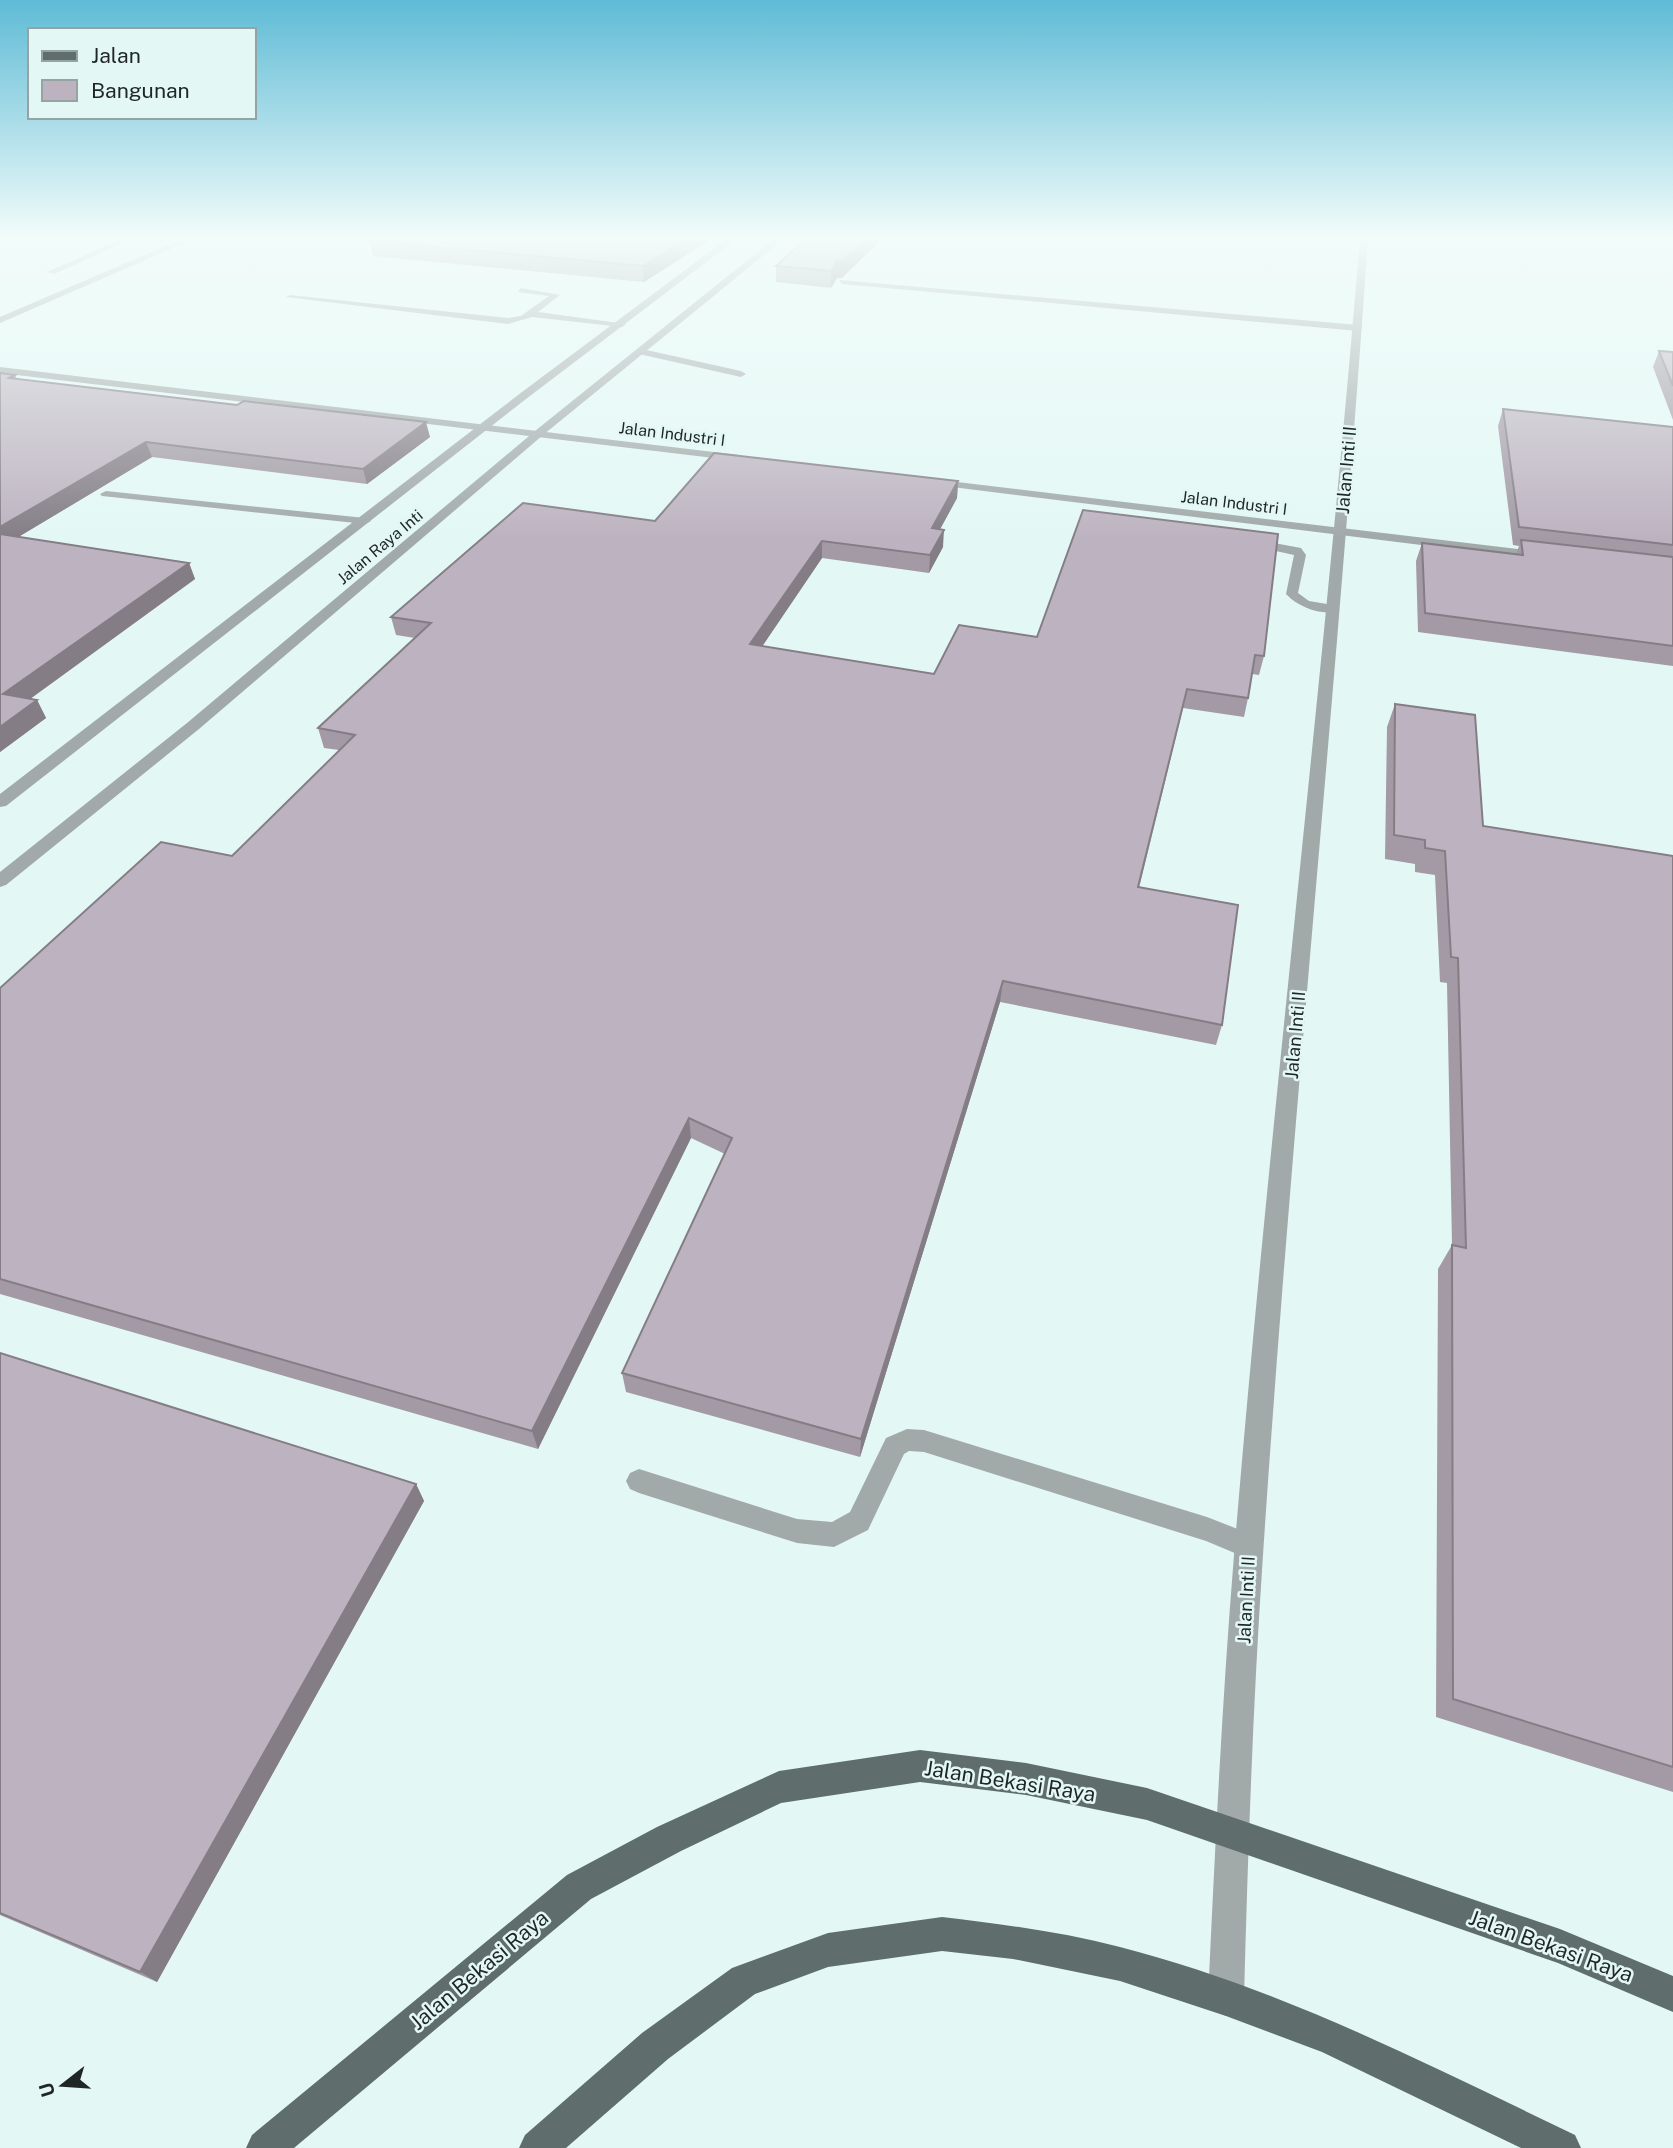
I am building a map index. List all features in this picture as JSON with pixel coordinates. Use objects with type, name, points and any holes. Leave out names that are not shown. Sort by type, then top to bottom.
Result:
[{"type":"main road","name":"Jalan Bekasi Raya","points":[[265,2148],[579,1887],[669,1839],[779,1787],[920,1766],[1026,1779],[1147,1804],[1560,1946],[1673,1994]]},
{"type":"main road","points":[[538,2148],[655,2046],[744,1980],[828,1951],[942,1934],[1013,1942],[1120,1964],[1226,1998],[1329,2038],[1562,2148]]},
{"type":"street","name":"Jalan Raya Inti","points":[[0,802],[485,426],[603,338]]},
{"type":"street","name":"Jalan Raya Inti","points":[[0,881],[193,726],[455,507],[539,433],[658,338]]},
{"type":"street","name":"Jalan Inti II","points":[[1226,1998],[1230,1832],[1249,1546],[1335,609],[1357,338]]},
{"type":"lane","points":[[642,352],[741,374]]},
{"type":"lane","name":"Jalan Industri I","points":[[0,370],[746,459]]},
{"type":"lane","name":"Jalan Industri I","points":[[926,481],[1556,558]]},
{"type":"lane","points":[[106,494],[365,521]]},
{"type":"lane","points":[[1245,541],[1297,551],[1300,555],[1292,594],[1305,604],[1335,609]]},
{"type":"lane","points":[[639,1481],[797,1531],[834,1535],[859,1521],[895,1446],[907,1440],[924,1441],[1207,1530],[1249,1546]]},
{"type":"building","points":[[1659,351],[1673,352],[1673,386]]},
{"type":"building","points":[[0,373],[15,375],[9,378],[237,405],[244,401],[426,422],[363,469],[146,442],[0,527]]},
{"type":"building","points":[[1503,409],[1673,427],[1673,545],[1519,527]]},
{"type":"building","points":[[714,453],[958,481],[932,528],[944,530],[930,555],[822,541],[750,644],[934,674],[959,625],[1037,637],[1083,510],[1278,534],[1264,656],[1255,655],[1248,698],[1187,689],[1138,887],[1238,905],[1222,1025],[1003,981],[861,1439],[622,1373],[732,1138],[689,1118],[532,1431],[0,1279],[0,988],[161,842],[232,856],[355,735],[318,728],[431,623],[391,617],[523,503],[655,521]]},
{"type":"building","points":[[0,534],[189,563],[3,694],[37,700],[0,727]]},
{"type":"building","points":[[1521,540],[1673,557],[1673,646],[1425,613],[1422,543],[1523,555]]},
{"type":"building","points":[[1395,704],[1475,715],[1483,826],[1673,856],[1673,1767],[1453,1699],[1452,1245],[1466,1248],[1458,958],[1451,957],[1445,851],[1425,848],[1425,840],[1394,835]]},
{"type":"building","points":[[0,1353],[416,1484],[140,1972],[0,1913]]}]
